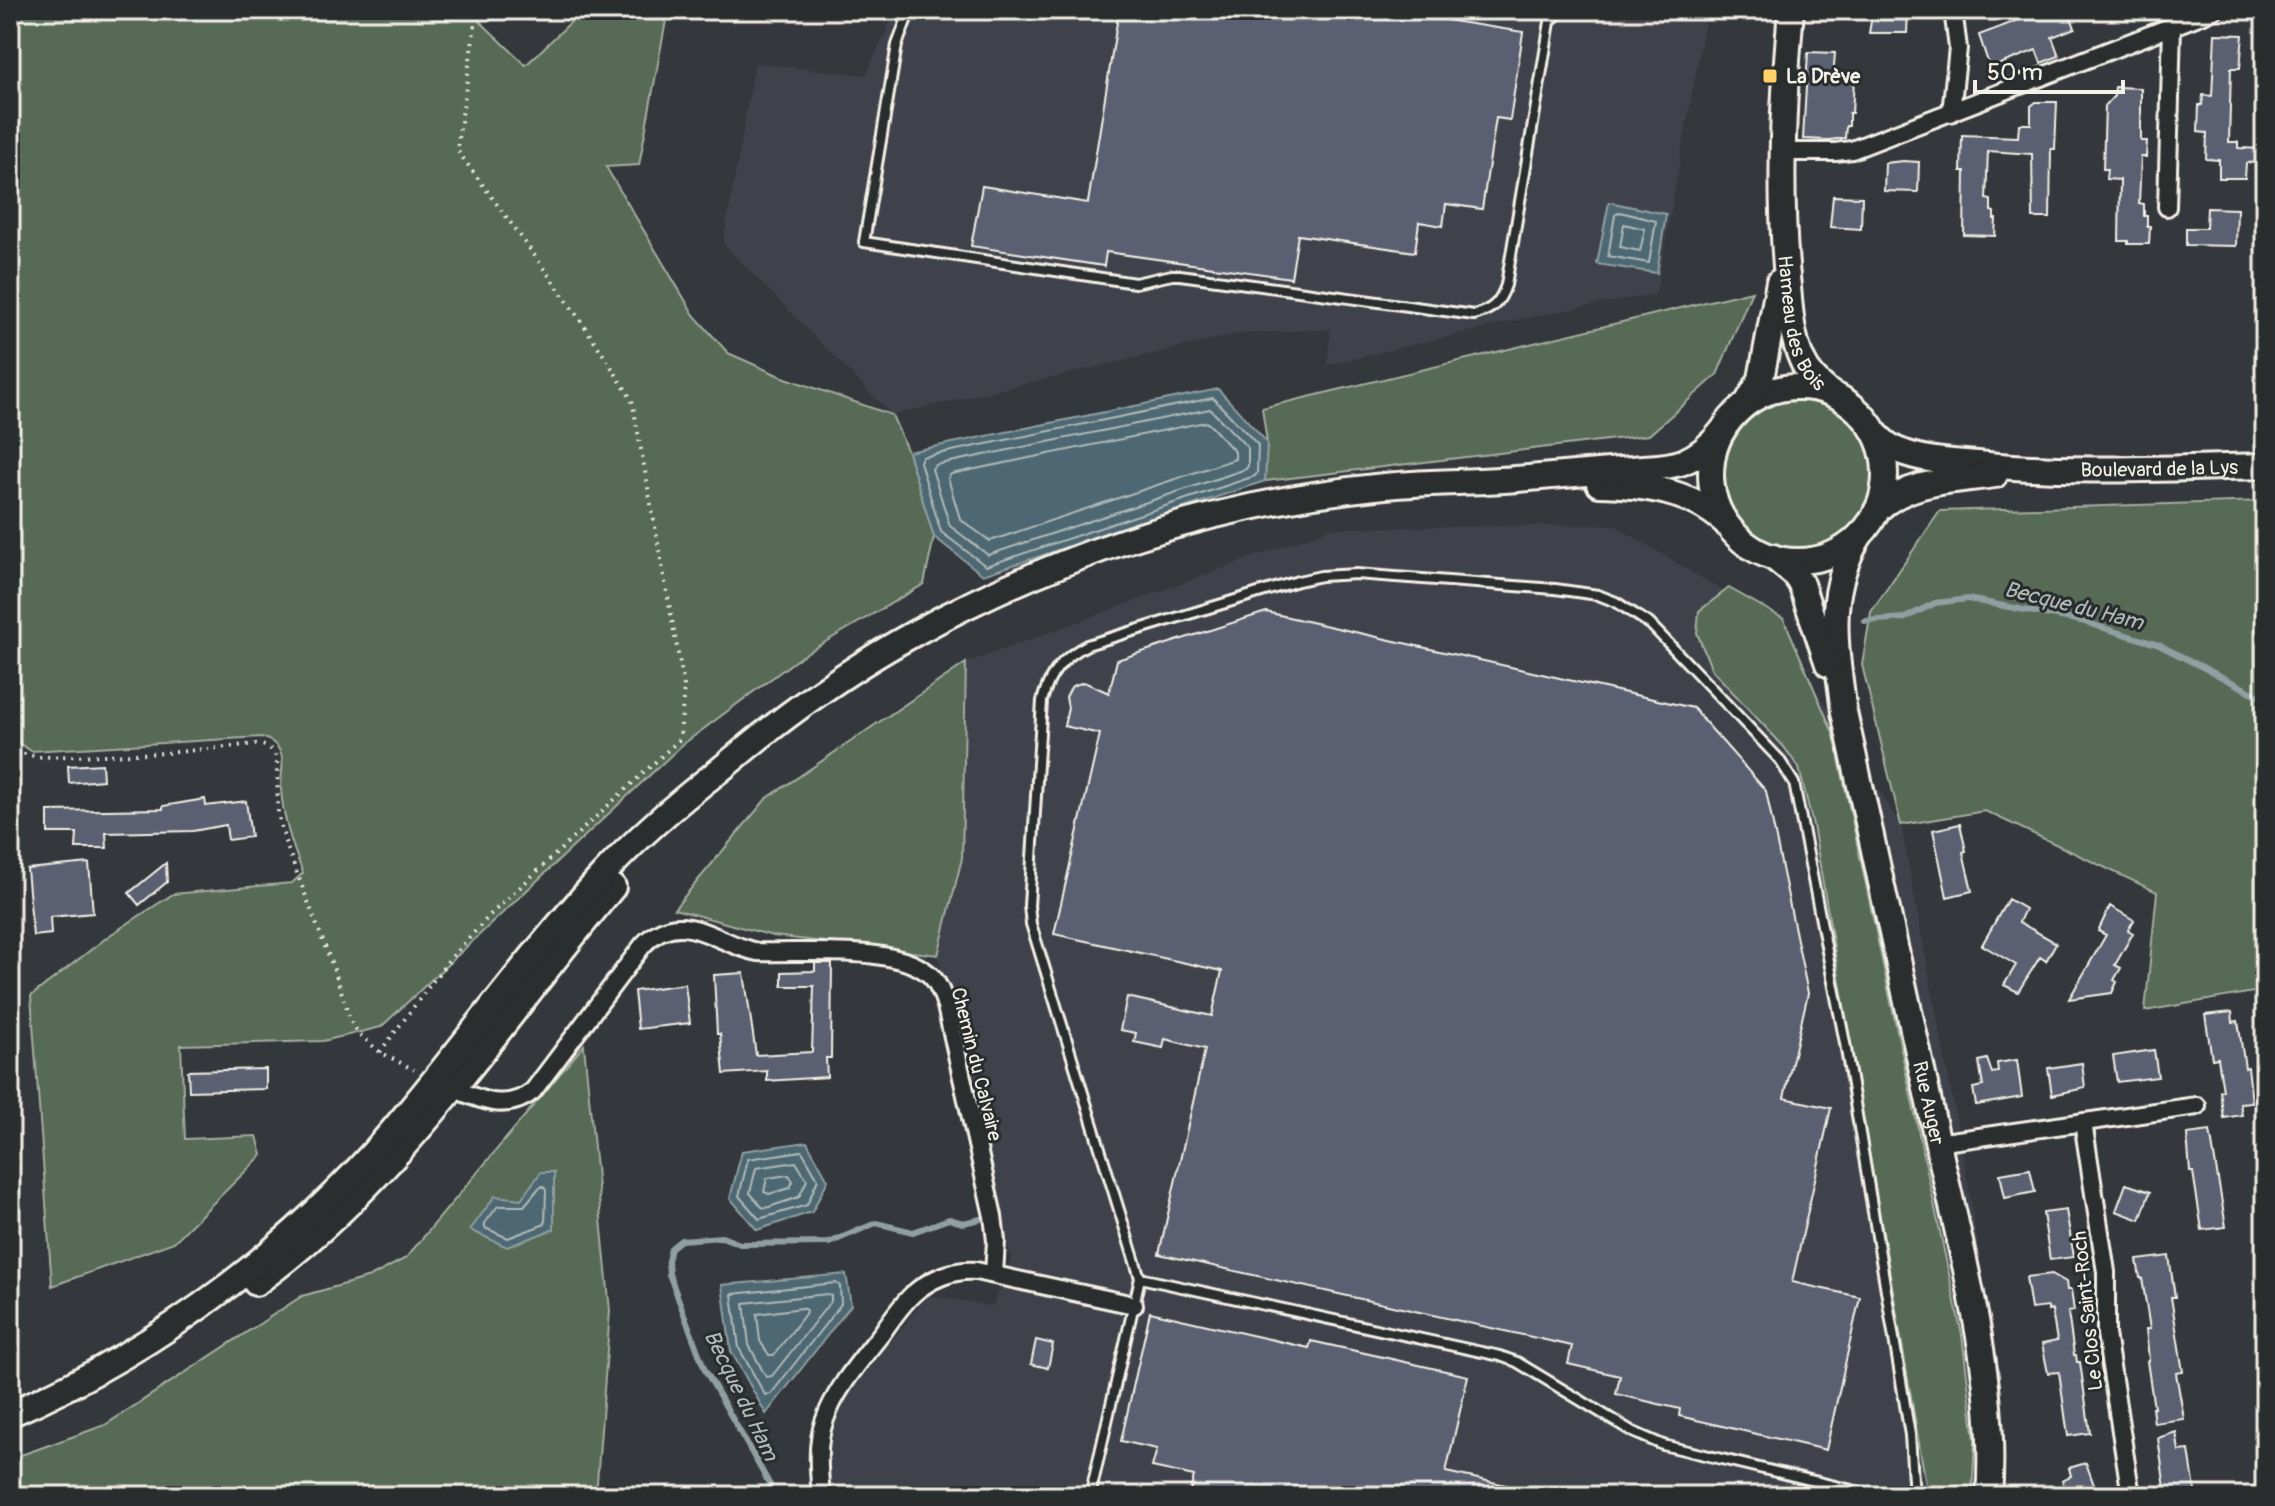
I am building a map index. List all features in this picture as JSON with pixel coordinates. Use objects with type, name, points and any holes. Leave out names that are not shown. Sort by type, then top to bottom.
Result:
[{"type":"main road","name":"Hameau des Bois","points":[[1745,405],[1756,391],[1766,361],[1778,294],[1783,244],[1783,152],[1791,10]]},
{"type":"main road","name":"Hameau des Bois","points":[[1783,244],[1798,349],[1806,369],[1831,394]]},
{"type":"main road","points":[[10,1414],[135,1351],[186,1316],[298,1229],[408,1112],[444,1084],[660,832],[723,767],[773,726],[885,650],[988,596],[1089,553],[1185,523],[1290,499],[1376,487],[1513,480],[1674,464],[1705,450],[1745,405],[1762,395],[1791,387],[1812,388],[1831,394],[1857,410],[1875,433],[1885,472],[1877,510],[1860,535],[1834,553],[1813,559],[1792,560],[1770,556],[1742,540],[1704,505],[1669,492],[1610,484],[1513,480]]},
{"type":"main road","points":[[1723,430],[1714,450],[1711,472],[1714,494],[1727,523]]},
{"type":"main road","name":"Boulevard de la Lys","points":[[1875,433],[1892,448],[1921,457],[1999,466],[2054,469],[2265,466]]},
{"type":"main road","name":"Boulevard de la Lys","points":[[1877,510],[1897,494],[1927,484],[2054,469]]},
{"type":"main road","name":"Rue Auger","points":[[1860,535],[1843,567],[1836,602],[1837,652],[1844,712],[1980,1346],[1987,1412],[1989,1496]]},
{"type":"main road","name":"Rue Auger","points":[[1770,556],[1794,574],[1801,584],[1844,712]]},
{"type":"street","points":[[1951,113],[1958,48],[1953,10]]},
{"type":"street","points":[[1783,152],[1844,152],[2214,10]]},
{"type":"street","points":[[2167,207],[2172,26]]},
{"type":"street","name":"Chemin du Calvaire","points":[[444,1084],[482,1100],[516,1102],[524,1098],[533,1091],[643,945],[666,929],[697,929],[752,951],[858,953],[907,963],[933,977],[946,1006],[993,1216],[996,1241],[994,1274]]},
{"type":"street","points":[[1937,1143],[2197,1106]]},
{"type":"street","name":"Le Clos Saint-Roch","points":[[2083,1122],[2106,1272],[2106,1334],[2131,1496]]},
{"type":"street","points":[[821,1496],[820,1434],[827,1413],[902,1306],[925,1285],[965,1270],[1134,1305]]},
{"type":"lane","points":[[910,10],[897,45],[864,242],[1135,283],[1180,275],[1474,315],[1498,303],[1506,285],[1552,10]]},
{"type":"lane","points":[[1550,21],[1563,10]]},
{"type":"lane","points":[[1090,1496],[1140,1278],[1031,924],[1029,906],[1042,701],[1053,673],[1062,661],[1087,645],[1298,581],[1321,576],[1371,575],[1555,589],[1598,595],[1616,602],[1650,624],[1779,759],[1794,783],[1845,1043],[1910,1435],[1914,1496]]},
{"type":"lane","points":[[1140,1278],[1500,1356],[1517,1362],[1633,1432],[1663,1445],[1877,1496]]},
{"type":"path","points":[[380,1052],[448,961],[491,914],[680,739],[684,686],[632,400],[558,290],[457,150],[477,10]]},
{"type":"path","points":[[10,731],[11,751],[38,757],[167,753],[256,744],[268,746],[277,760],[278,813],[284,839],[351,1022],[359,1034],[380,1052],[444,1084]]},
{"type":"shaded area","points":[[896,10],[1707,10],[1656,294],[1539,315],[1327,365],[1331,329],[1237,334],[892,415],[723,244],[755,63],[866,75]]},
{"type":"shaded area","points":[[1614,525],[1771,620],[1901,825],[1966,1172],[1995,1351],[2005,1496],[828,1496],[826,1435],[853,1389],[928,1295],[993,1306],[1011,1259],[938,955],[962,858],[966,663],[1332,528]]},
{"type":"green space","points":[[10,10],[468,10],[526,65],[576,17],[575,10],[668,10],[639,165],[606,167],[694,315],[728,353],[780,376],[892,415],[908,452],[934,537],[924,584],[803,655],[682,745],[381,1027],[323,1041],[181,1045],[185,1139],[257,1136],[262,1155],[174,1242],[52,1286],[31,996],[110,935],[173,894],[292,883],[303,873],[284,811],[281,754],[269,740],[261,737],[31,751],[17,742],[10,680]]},
{"type":"green space","points":[[1752,291],[1717,375],[1649,435],[1265,481],[1267,442],[1262,408]]},
{"type":"green space","points":[[1799,401],[1827,407],[1851,423],[1867,447],[1873,475],[1867,503],[1851,527],[1827,543],[1799,549],[1771,543],[1747,527],[1731,503],[1725,475],[1731,447],[1747,423],[1771,407]]},
{"type":"green space","points":[[2265,501],[2265,990],[2145,1011],[2157,892],[1985,811],[1901,825],[1862,665],[1871,612],[1940,511]]},
{"type":"green space","points":[[1729,588],[1784,619],[1834,735],[1962,1335],[1975,1440],[1972,1496],[1928,1496],[1813,825],[1799,768],[1784,747],[1712,670],[1697,633],[1699,611]]},
{"type":"green space","points":[[966,663],[962,858],[938,955],[773,936],[674,909],[766,799]]},
{"type":"green space","points":[[584,1045],[610,1311],[596,1496],[10,1496],[10,1459],[105,1425],[302,1296],[370,1277],[406,1258]]},
{"type":"water","points":[[1609,202],[1666,214],[1657,273],[1597,264]]},
{"type":"water","points":[[1218,389],[1267,442],[1265,481],[983,575],[934,537],[908,452]]},
{"type":"water","points":[[807,1142],[828,1180],[812,1212],[757,1230],[730,1198],[742,1151]]},
{"type":"water","points":[[541,1172],[554,1172],[554,1229],[507,1247],[470,1230],[495,1196],[521,1199]]},
{"type":"water","points":[[846,1274],[851,1305],[766,1414],[731,1351],[722,1285]]},
{"type":"building","points":[[1119,10],[1382,10],[1523,32],[1510,120],[1496,118],[1482,209],[1446,204],[1443,226],[1419,222],[1415,252],[1298,235],[1291,278],[1106,252],[1104,266],[971,246],[982,186],[1088,203]]},
{"type":"building","points":[[1873,10],[1908,10],[1907,33],[1869,33]]},
{"type":"building","points":[[2034,10],[2068,10],[2075,28],[2052,37],[2059,56],[2041,63],[2036,50],[1990,68],[1979,35],[2035,14]]},
{"type":"building","points":[[2215,34],[2243,35],[2240,68],[2231,68],[2229,142],[2238,142],[2238,148],[2265,149],[2265,162],[2246,163],[2245,178],[2219,178],[2219,160],[2206,159],[2207,133],[2198,132],[2199,105],[2202,105],[2203,95],[2212,96]]},
{"type":"building","points":[[1808,52],[1835,53],[1833,79],[1854,80],[1852,113],[1849,113],[1845,138],[1803,139]]},
{"type":"building","points":[[2115,87],[2141,88],[2141,141],[2147,141],[2146,157],[2141,157],[2139,203],[2144,204],[2144,216],[2147,216],[2147,226],[2150,226],[2149,244],[2119,241],[2120,180],[2106,179],[2107,169],[2103,169],[2105,106],[2114,96]]},
{"type":"building","points":[[2036,102],[2057,102],[2055,149],[2051,149],[2050,218],[2033,218],[2032,154],[1988,151],[1986,199],[1991,200],[1991,211],[1996,219],[1995,236],[1964,235],[1962,135],[2018,137],[2019,124],[2031,124],[2031,106]]},
{"type":"building","points":[[1919,162],[1918,192],[1884,191],[1885,163]]},
{"type":"building","points":[[1833,196],[1862,197],[1861,229],[1830,227]]},
{"type":"building","points":[[2207,208],[2237,209],[2236,246],[2186,245],[2186,228],[2206,228]]},
{"type":"building","points":[[1266,612],[1693,708],[1766,791],[1808,993],[1784,1098],[1831,1108],[1792,1282],[1860,1297],[1826,1450],[1679,1416],[1680,1409],[1616,1394],[1620,1376],[1568,1364],[1572,1346],[1159,1254],[1205,1049],[1165,1039],[1163,1048],[1134,1042],[1136,1033],[1120,1030],[1127,997],[1212,1016],[1222,971],[1054,934],[1100,734],[1064,726],[1068,708],[1066,697],[1072,686],[1084,682],[1109,693],[1117,660]]},
{"type":"building","points":[[102,764],[103,780],[69,783],[68,766]]},
{"type":"building","points":[[205,799],[206,806],[246,801],[251,837],[228,840],[226,825],[193,831],[106,833],[107,848],[76,848],[77,833],[48,833],[48,811],[163,809],[163,806]]},
{"type":"building","points":[[1960,824],[1972,891],[1947,897],[1933,830]]},
{"type":"building","points":[[89,863],[93,913],[50,917],[51,934],[33,936],[27,869]]},
{"type":"building","points":[[166,863],[167,882],[139,905],[129,893]]},
{"type":"building","points":[[2008,899],[2025,909],[2019,922],[2056,943],[2046,961],[2040,957],[2018,992],[2004,985],[2016,965],[1982,945]]},
{"type":"building","points":[[2110,906],[2134,920],[2128,930],[2133,933],[2115,965],[2121,968],[2114,980],[2117,982],[2112,993],[2069,999],[2106,935],[2098,931]]},
{"type":"building","points":[[815,963],[832,963],[831,1058],[826,1058],[827,1077],[767,1081],[767,1071],[724,1074],[720,1034],[717,1034],[714,975],[744,973],[756,1055],[812,1052],[814,986],[782,986],[782,972],[815,971]]},
{"type":"building","points":[[685,984],[690,1023],[638,1029],[634,991]]},
{"type":"building","points":[[2232,1012],[2233,1022],[2238,1021],[2252,1102],[2240,1103],[2242,1115],[2224,1118],[2218,1058],[2212,1059],[2205,1015]]},
{"type":"building","points":[[2154,1050],[2158,1077],[2117,1082],[2113,1056]]},
{"type":"building","points":[[1987,1059],[1992,1073],[1998,1072],[1997,1063],[2017,1060],[2022,1097],[1976,1105],[1973,1088],[1983,1086],[1979,1061]]},
{"type":"building","points":[[2082,1063],[2085,1088],[2052,1095],[2048,1068]]},
{"type":"building","points":[[266,1069],[266,1089],[189,1091],[188,1071]]},
{"type":"building","points":[[2210,1131],[2226,1227],[2202,1230],[2193,1172],[2190,1172],[2187,1134]]},
{"type":"building","points":[[2030,1169],[2035,1192],[2005,1198],[2000,1174]]},
{"type":"building","points":[[2126,1184],[2150,1192],[2140,1220],[2116,1211]]},
{"type":"building","points":[[2066,1210],[2074,1257],[2050,1260],[2043,1213]]},
{"type":"building","points":[[2169,1256],[2175,1297],[2171,1297],[2183,1372],[2176,1373],[2184,1419],[2154,1423],[2147,1361],[2146,1329],[2150,1329],[2137,1260]]},
{"type":"building","points":[[2052,1274],[2066,1282],[2067,1290],[2071,1290],[2074,1311],[2068,1312],[2074,1355],[2080,1362],[2090,1433],[2068,1436],[2059,1372],[2048,1373],[2042,1344],[2057,1341],[2052,1310],[2048,1311],[2048,1307],[2031,1309],[2026,1277]]},
{"type":"building","points":[[1150,1312],[1309,1348],[1311,1341],[1468,1376],[1446,1472],[1524,1489],[1523,1496],[1189,1496],[1194,1476],[1152,1467],[1157,1449],[1121,1441]]},
{"type":"building","points":[[1036,1340],[1053,1344],[1048,1368],[1031,1364]]},
{"type":"building","points":[[2176,1432],[2179,1451],[2189,1450],[2196,1496],[2166,1496],[2158,1438]]},
{"type":"building","points":[[2086,1463],[2098,1496],[2067,1496],[2062,1480],[2071,1476],[2069,1468]]},
{"type":"waterway","name":"Becque du Ham","points":[[1865,621],[1905,618],[1935,603],[1968,599],[2081,621],[2159,645],[2265,699]]},
{"type":"waterway","name":"Becque du Ham","points":[[772,1496],[770,1485],[705,1370],[669,1274],[671,1248],[681,1240],[722,1237],[740,1244],[829,1243],[876,1223],[913,1232],[949,1219],[963,1223],[981,1219]]},
{"type":"place","name":"La Drève","points":[[1770,76]]}]
